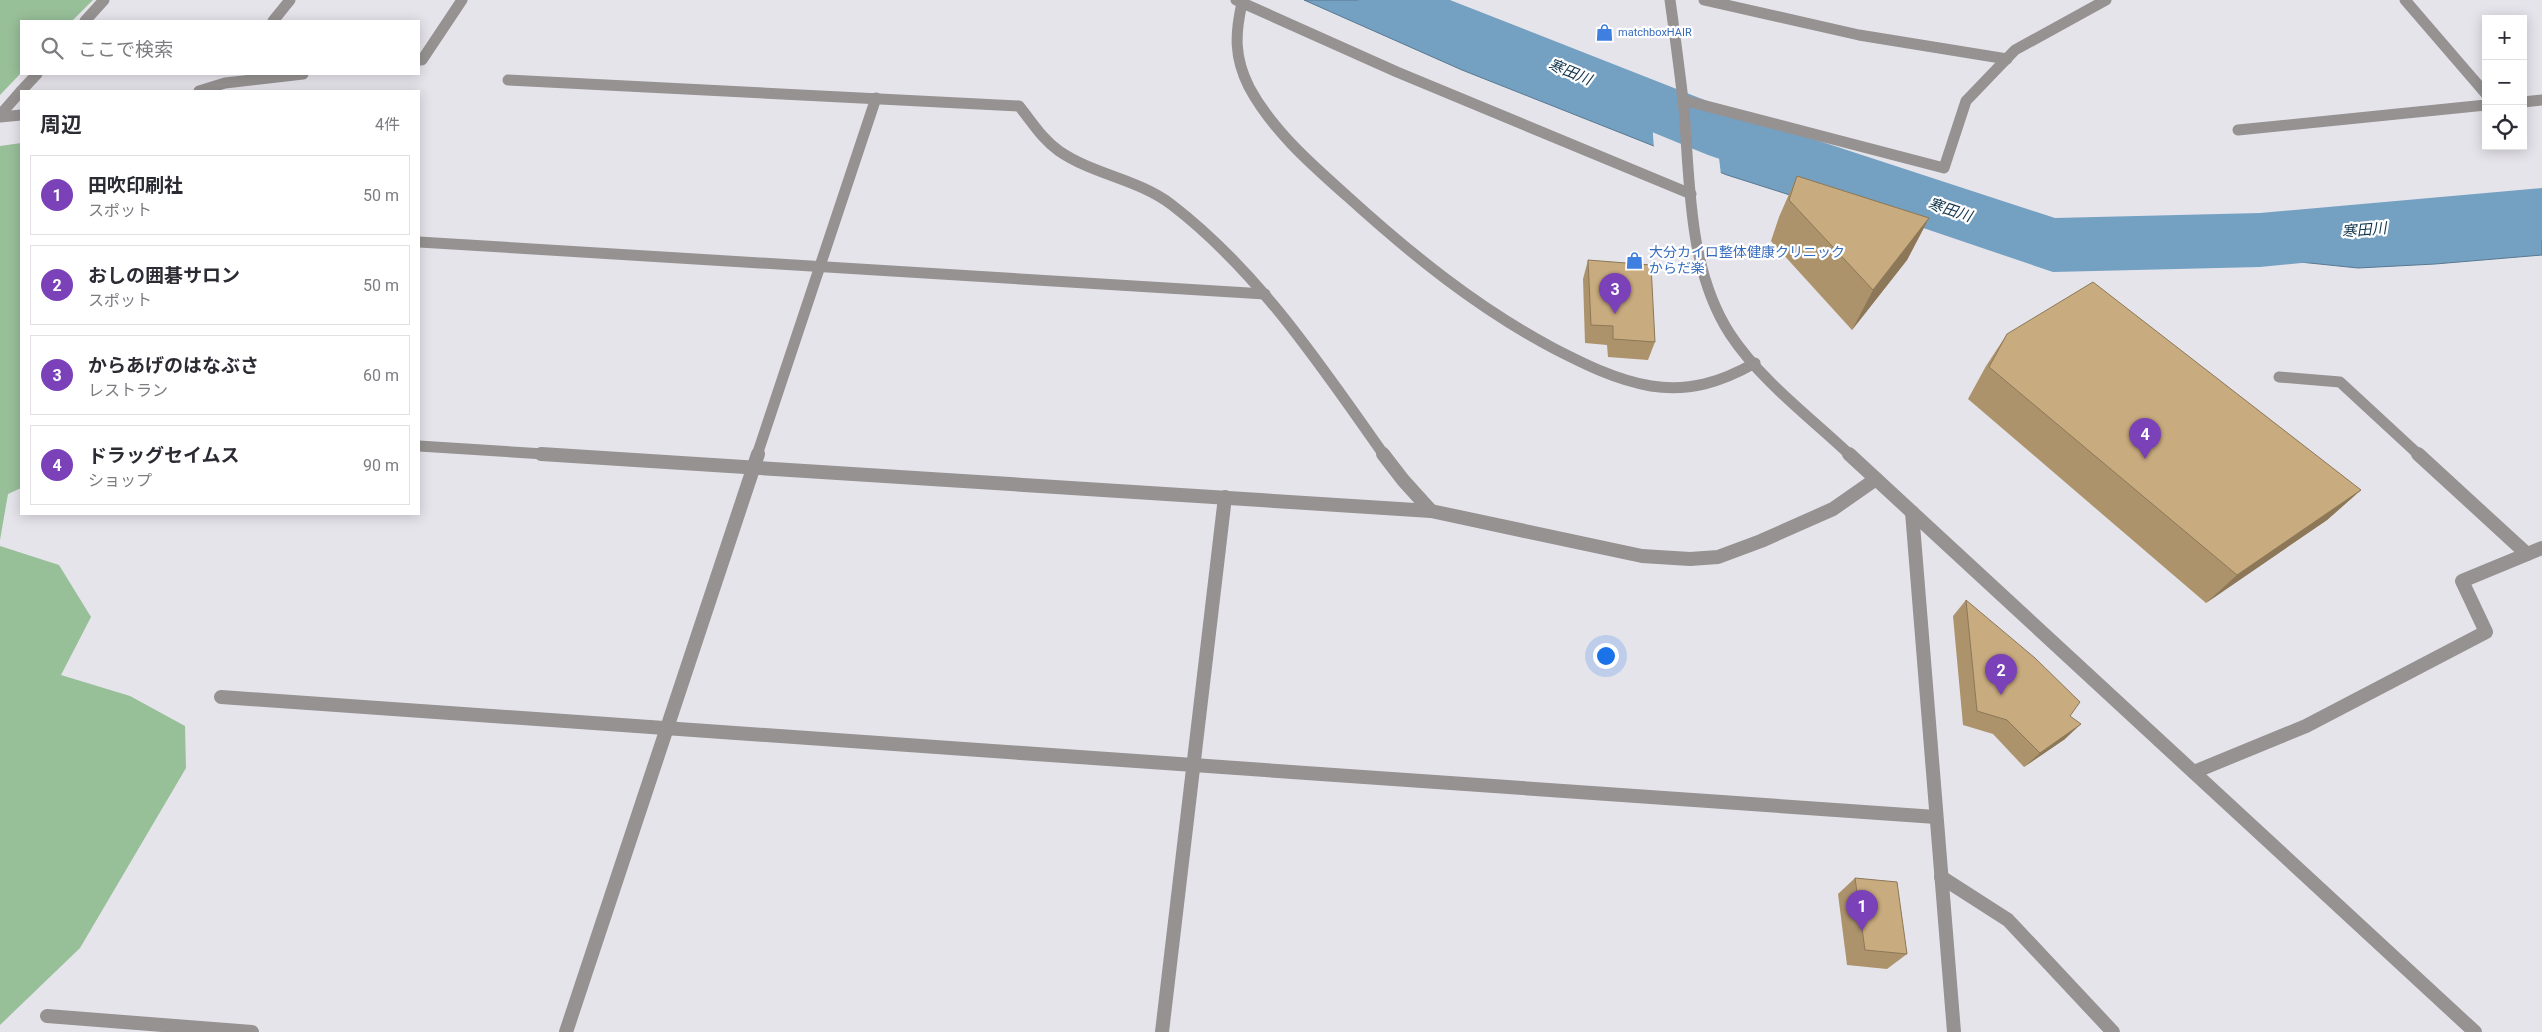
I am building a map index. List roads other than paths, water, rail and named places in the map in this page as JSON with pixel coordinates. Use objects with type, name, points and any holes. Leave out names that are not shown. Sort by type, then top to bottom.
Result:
[{"type":"street","points":[[86,20],[104,0]]},
{"type":"street","points":[[274,20],[290,0]]},
{"type":"street","points":[[420,60],[422,60],[462,0]]},
{"type":"street","points":[[1670,0],[1683,100],[1691,194],[1704,272],[1721,319],[1755,363],[1876,479],[2475,1032]]},
{"type":"street","points":[[1704,0],[1859,35],[2007,59]]},
{"type":"street","points":[[1683,100],[1944,168],[1966,101],[2015,50],[2106,0]]},
{"type":"street","points":[[2405,0],[2482,89]]},
{"type":"street","points":[[1691,194],[1397,72],[1239,2],[1235,19],[1236,43],[1247,82],[1267,115],[1302,156],[1402,246],[1446,282],[1534,338],[1584,364],[1624,380],[1672,388],[1709,386],[1725,380],[1755,363]]},
{"type":"street","points":[[22,90],[36,75]]},
{"type":"street","points":[[225,83],[231,75]]},
{"type":"street","points":[[202,90],[225,83],[294,75]]},
{"type":"street","points":[[508,80],[1019,106],[1049,143],[1069,158],[1144,188],[1163,198],[1212,241],[1265,294],[1331,377],[1397,474],[1413,494],[1431,511]]},
{"type":"street","points":[[0,116],[20,92]]},
{"type":"street","points":[[566,1032],[876,98]]},
{"type":"street","points":[[2527,102],[2542,100]]},
{"type":"street","points":[[2238,130],[2482,106]]},
{"type":"street","points":[[0,116],[20,115]]},
{"type":"street","points":[[420,242],[1265,294]]},
{"type":"street","points":[[2278,377],[2340,382],[2527,554]]},
{"type":"street","points":[[420,446],[1431,511],[1642,556],[1699,559],[1718,557],[1761,541],[1832,509],[1876,479]]},
{"type":"street","points":[[1162,1032],[1225,497]]},
{"type":"street","points":[[1912,512],[1954,1032]]},
{"type":"street","points":[[2194,772],[2240,756],[2307,724],[2404,676],[2486,632],[2462,581],[2542,548]]},
{"type":"street","points":[[221,697],[1936,817]]},
{"type":"street","points":[[1941,876],[2008,920],[2113,1032]]},
{"type":"street","points":[[47,1016],[252,1032]]},
{"type":"water","points":[[1304,0],[1401,0],[1644,107],[1789,163],[1803,176],[1854,196],[1999,234],[2343,249],[2436,246],[2542,237],[2542,255],[2358,268],[2183,250],[2025,251],[1998,247],[1920,223],[1834,209],[1727,175],[1462,70]]},
{"type":"waterway","name":"寒田川","points":[[1390,0],[1733,138],[2053,245],[2260,240],[2542,214]]},
{"type":"place","name":"matchboxHAIR","points":[[1604,32]]},
{"type":"place","name":"大分カイロ整体健康クリニック からだ楽","points":[[1635,260]]},
{"type":"place","name":"からあげのはなぶさ","points":[[1615,314]]},
{"type":"place","name":"ドラッグセイムス","points":[[2145,459]]},
{"type":"place","name":"おしの囲碁サロン","points":[[2001,695]]},
{"type":"place","name":"田吹印刷社","points":[[1862,931]]}]
